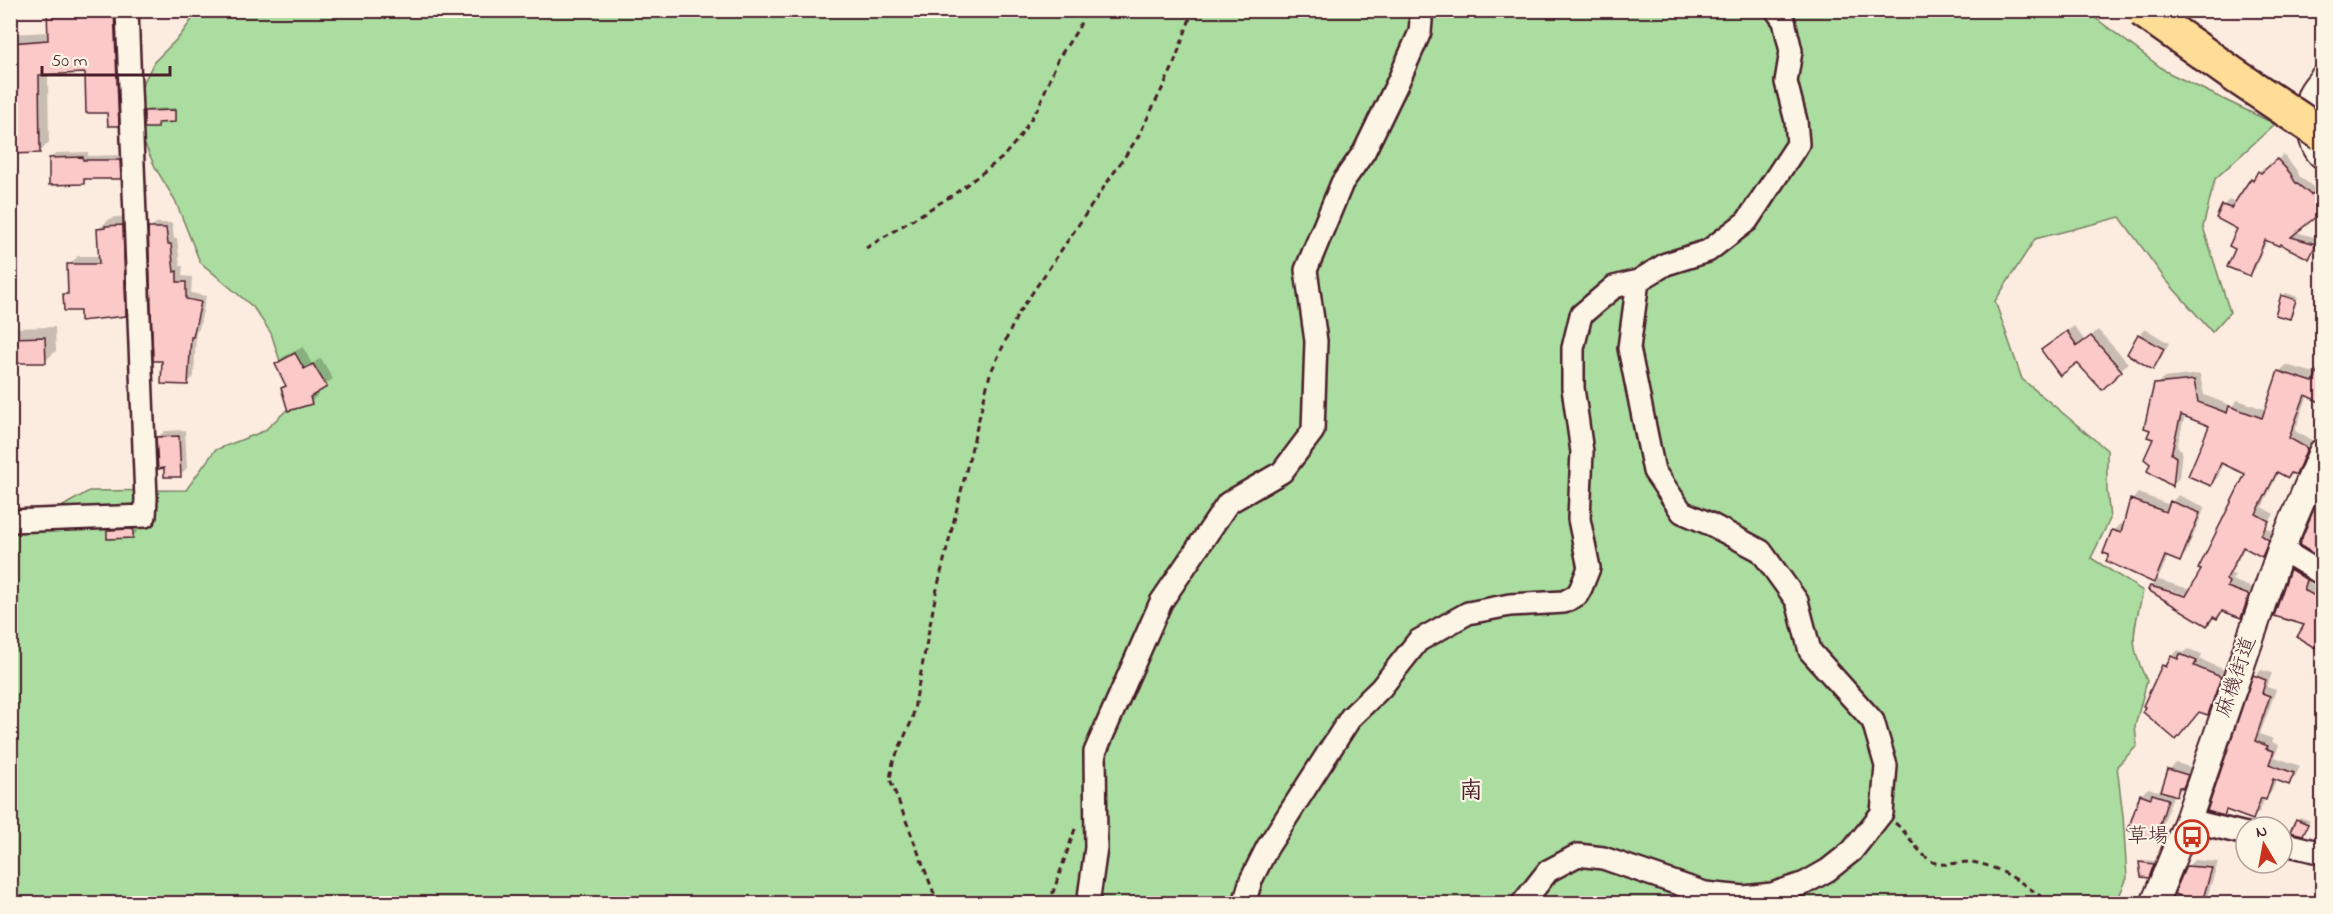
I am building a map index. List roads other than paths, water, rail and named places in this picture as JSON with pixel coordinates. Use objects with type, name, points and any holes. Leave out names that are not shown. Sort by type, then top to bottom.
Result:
[{"type":"highway","points":[[2142,10],[2322,134]]},
{"type":"highway","points":[[2161,10],[2240,68],[2322,122]]},
{"type":"street","points":[[10,521],[145,516],[127,10]]},
{"type":"street","points":[[1088,903],[1096,848],[1095,752],[1161,602],[1228,503],[1281,472],[1313,431],[1316,341],[1306,270],[1342,183],[1364,152],[1398,82],[1419,32],[1421,21],[1419,10]]},
{"type":"street","points":[[1244,903],[1251,880],[1267,848],[1351,717],[1381,688],[1418,641],[1468,613],[1510,605],[1564,602],[1577,595],[1589,568],[1579,519],[1582,452],[1573,388],[1573,348],[1581,315],[1614,287],[1638,281],[1666,264],[1708,251],[1747,221],[1798,144],[1796,121],[1786,82],[1791,51],[1784,21],[1776,10]]},
{"type":"street","points":[[2322,79],[2312,93],[2310,103],[2311,135],[2314,144],[2322,154]]},
{"type":"street","points":[[1522,903],[1548,871],[1578,855],[1603,858],[1705,894],[1744,897],[1772,894],[1805,883],[1828,870],[1852,851],[1882,813],[1886,766],[1873,721],[1810,651],[1797,601],[1761,551],[1682,512],[1654,471],[1629,348],[1638,281]]},
{"type":"street","name":"麻機街道","points":[[2154,903],[2188,820],[2281,549],[2322,452]]},
{"type":"street","points":[[2281,549],[2322,574]]},
{"type":"street","points":[[2188,820],[2234,831]]},
{"type":"street","points":[[2294,846],[2322,853]]},
{"type":"place","name":"草場","points":[[2192,837]]},
{"type":"district","name":"南","points":[[1471,792]]}]
